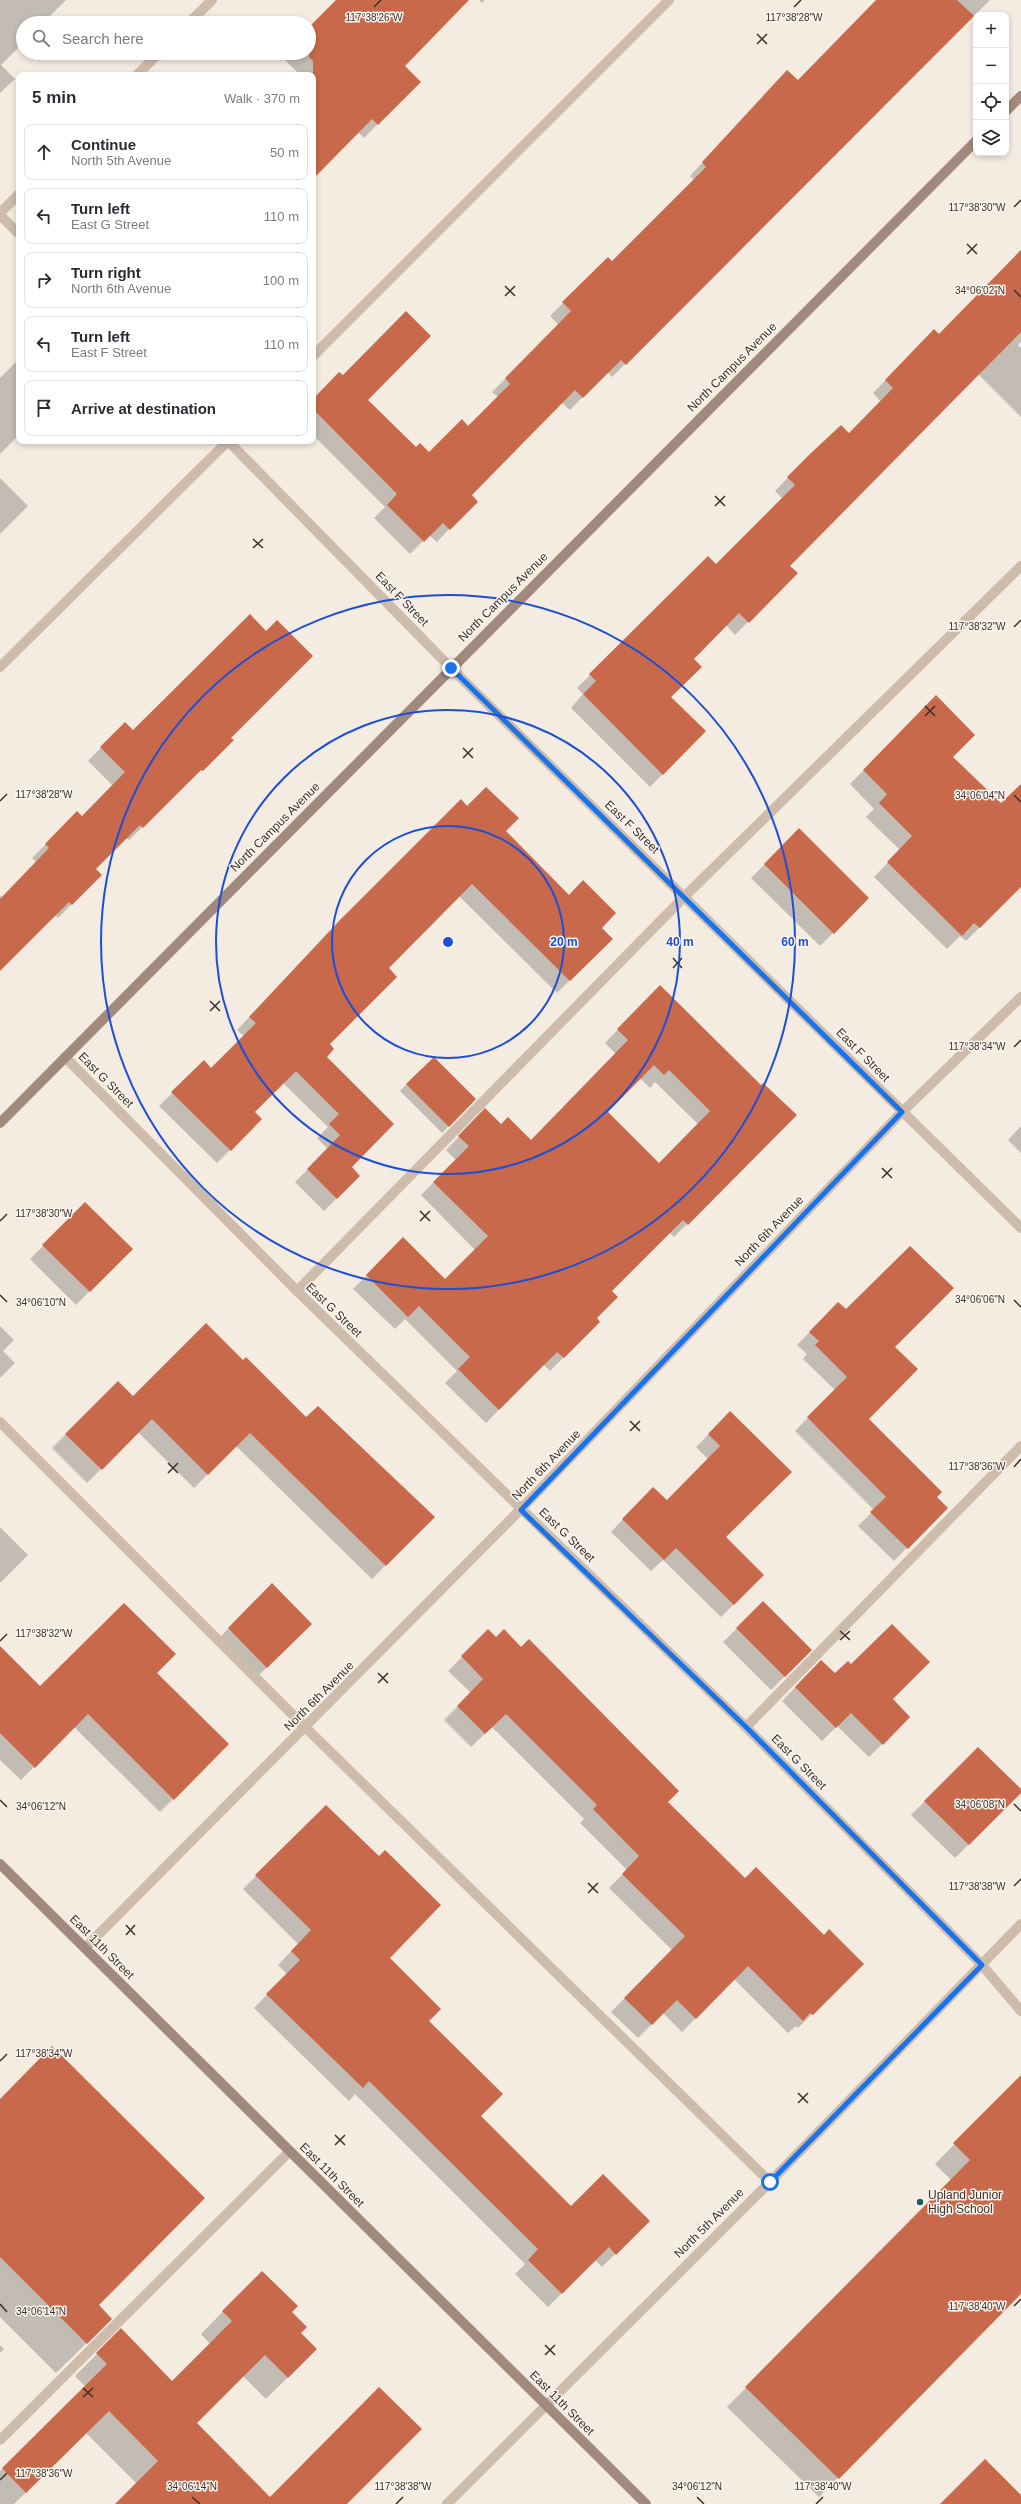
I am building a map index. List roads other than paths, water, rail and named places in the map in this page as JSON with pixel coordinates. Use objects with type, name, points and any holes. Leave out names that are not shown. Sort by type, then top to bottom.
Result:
[{"type":"street","points":[[196,16],[212,0]]},
{"type":"street","points":[[316,353],[669,0]]},
{"type":"street","points":[[141,72],[152,60]]},
{"type":"street","points":[[1009,108],[1021,96]]},
{"type":"street","name":"North Campus Avenue","points":[[0,1123],[973,144]]},
{"type":"street","points":[[16,197],[0,214],[16,231]]},
{"type":"street","points":[[0,667],[225,444]]},
{"type":"street","name":"East F Street","points":[[231,444],[451,668],[1021,1228]]},
{"type":"street","points":[[297,1291],[684,897],[1021,566]]},
{"type":"street","name":"North 6th Avenue","points":[[85,1948],[306,1728],[521,1510],[902,1112],[1021,996]]},
{"type":"street","name":"East G Street","points":[[65,1057],[297,1291],[746,1727],[982,1965],[1021,2011]]},
{"type":"street","points":[[0,1422],[306,1728],[770,2182]]},
{"type":"street","points":[[746,1727],[1021,1446]]},
{"type":"street","name":"East 11th Street","points":[[0,1864],[646,2504]]},
{"type":"street","name":"North 5th Avenue","points":[[447,2504],[770,2182],[1021,1924]]},
{"type":"street","points":[[0,2440],[290,2152]]},
{"type":"place","name":"Upland Junior High School","points":[[920,2202]]}]
